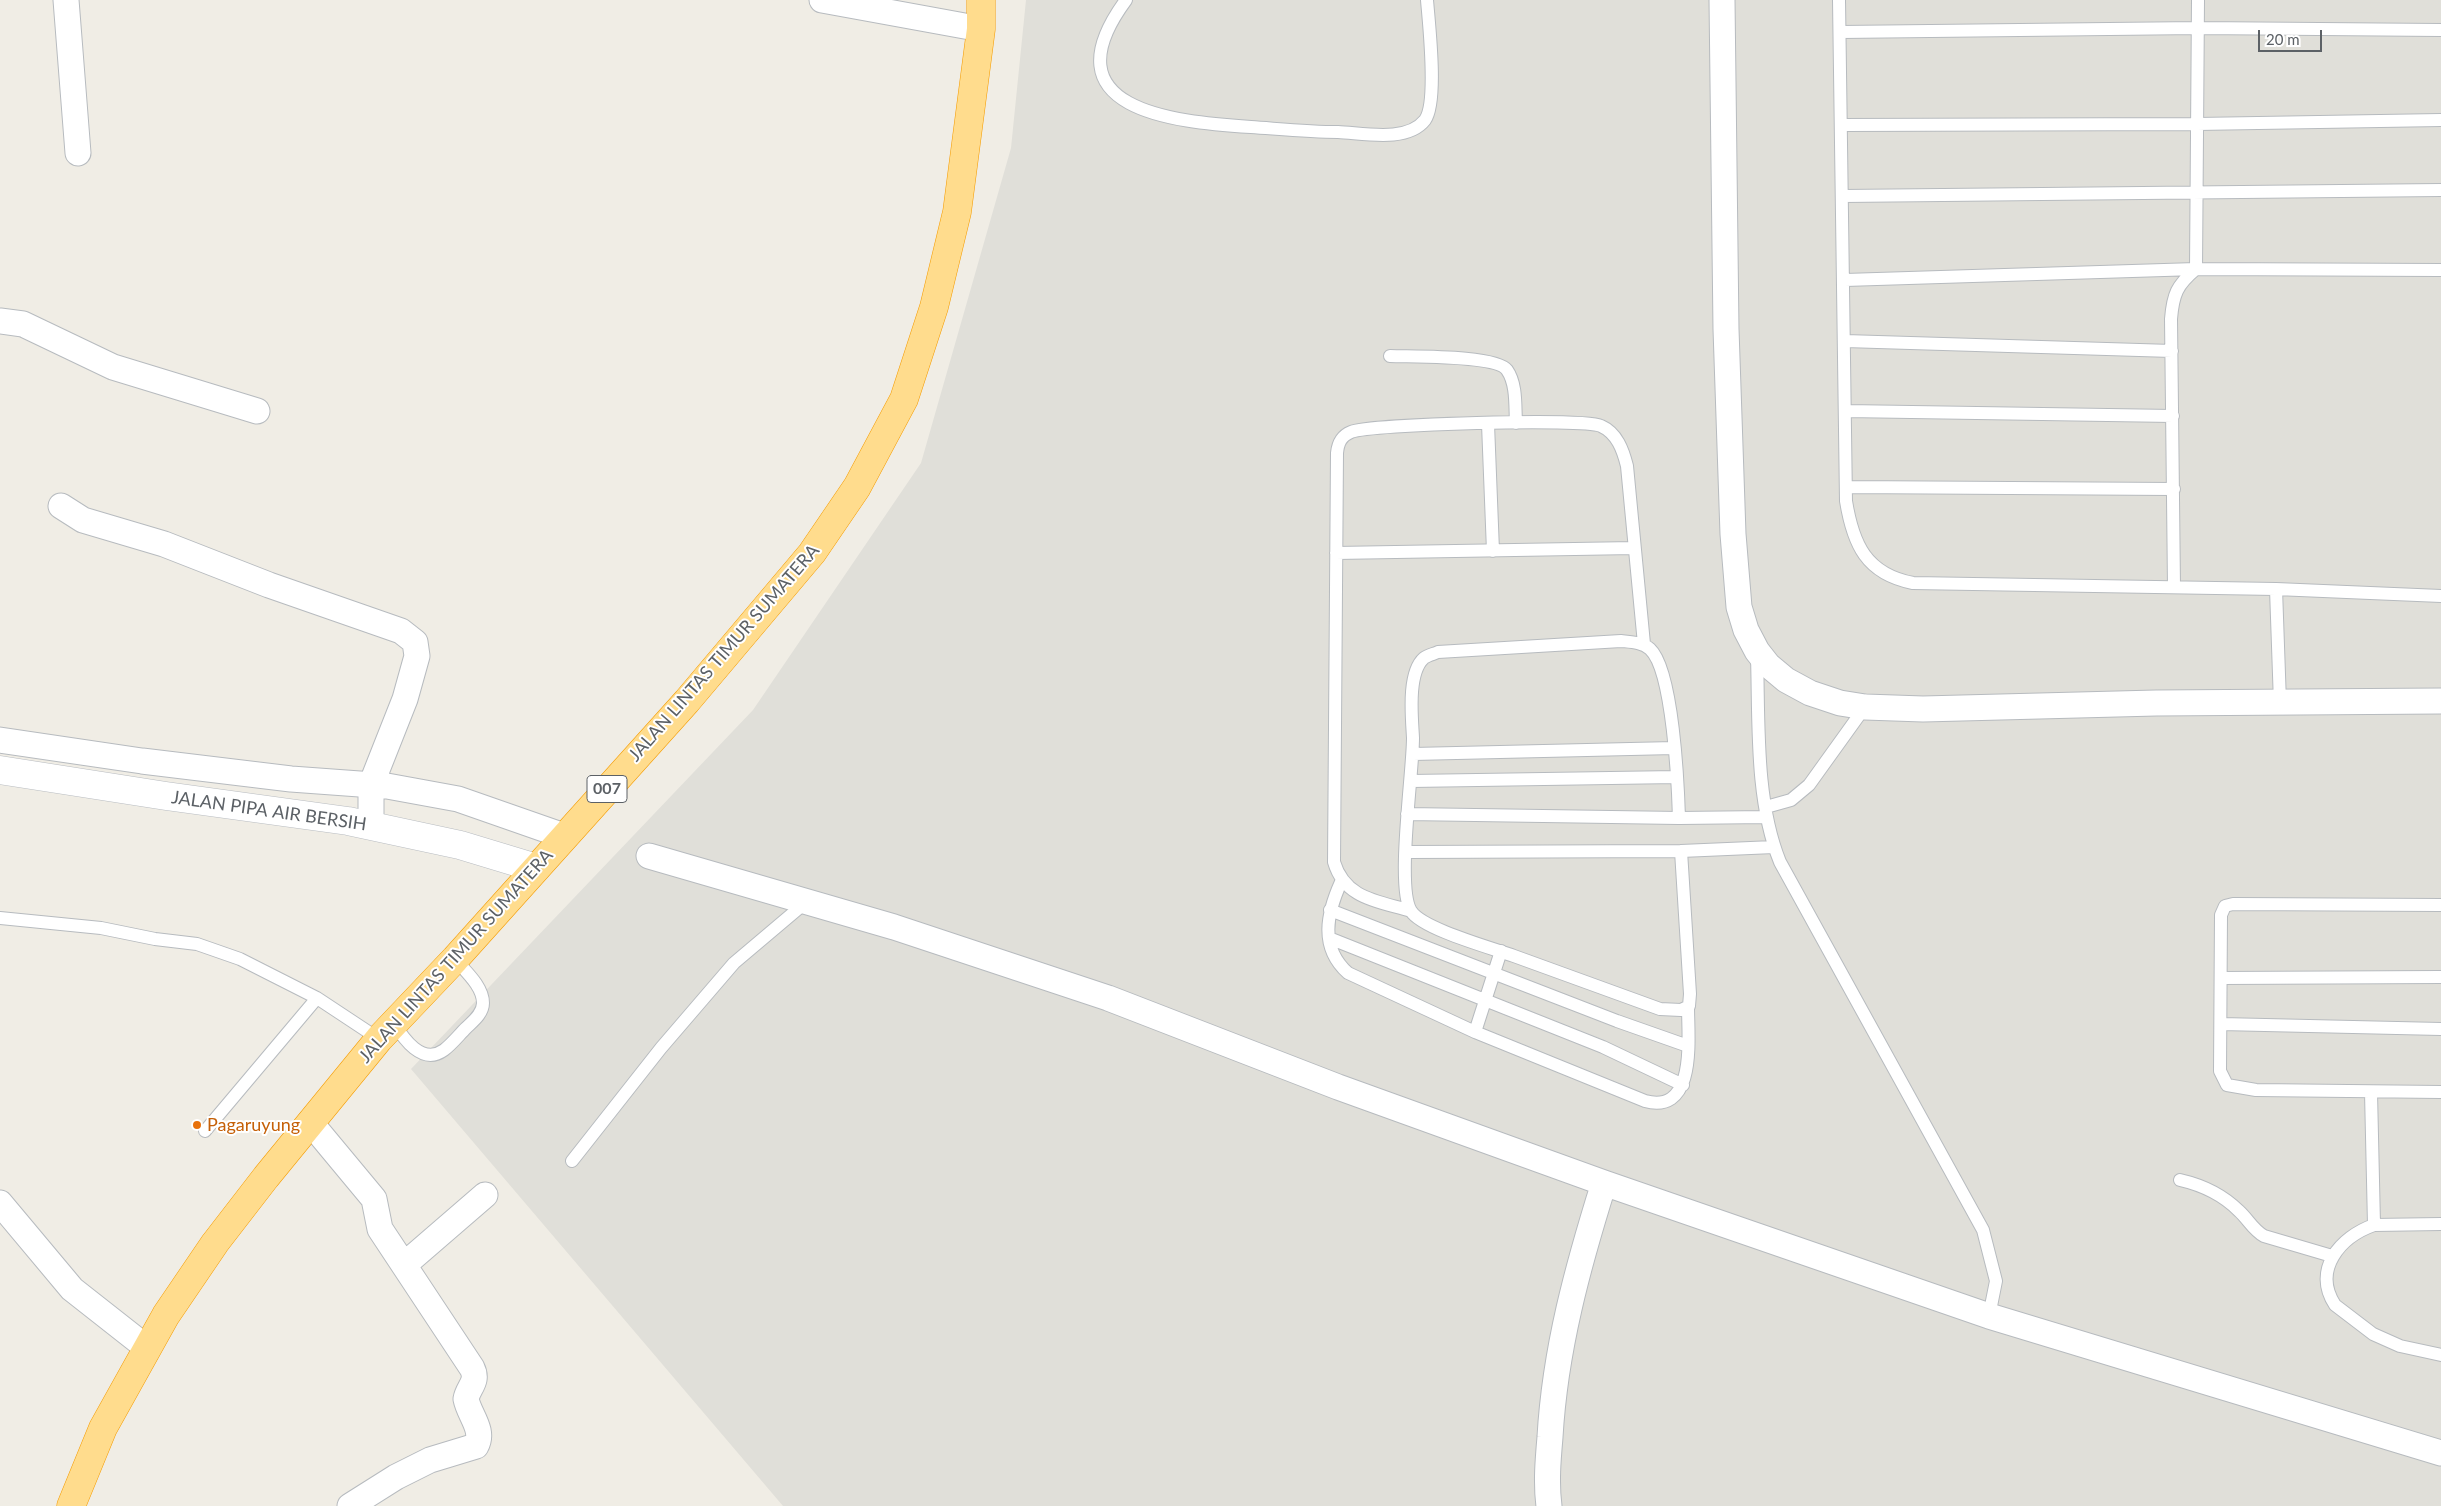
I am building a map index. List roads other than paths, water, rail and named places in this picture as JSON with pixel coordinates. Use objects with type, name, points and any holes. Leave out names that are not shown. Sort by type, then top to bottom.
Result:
[{"type":"highway","name":"JALAN LINTAS TIMUR SUMATERA","points":[[71,1506],[103,1428],[166,1315],[215,1244],[310,1122],[386,1031],[455,959],[687,701],[812,553],[857,487],[904,399],[934,308],[955,221],[981,29],[981,0]]},
{"type":"street","points":[[66,0],[78,154]]},
{"type":"street","points":[[822,0],[981,29]]},
{"type":"street","points":[[1722,0],[1726,329],[1732,516],[1740,607],[1746,630],[1756,651],[1768,665],[1786,680],[1810,693],[1840,703],[1864,708],[1923,709],[2156,702],[2441,701]]},
{"type":"street","points":[[0,321],[23,324],[113,367],[256,411]]},
{"type":"street","points":[[60,506],[83,520],[164,544],[269,585],[401,631],[413,640],[418,650],[406,699],[370,785],[371,826]]},
{"type":"street","points":[[0,740],[142,761],[291,779],[370,785],[458,799],[564,836]]},
{"type":"street","name":"JALAN PIPA AIR BERSIH","points":[[0,770],[166,796],[348,821],[460,845],[536,868]]},
{"type":"street","points":[[649,856],[894,927],[1108,998],[1338,1087],[1604,1183],[1989,1316],[2441,1453]]},
{"type":"street","points":[[310,1122],[374,1199],[380,1229],[439,1322],[474,1371],[475,1380],[466,1399],[478,1430],[479,1441],[472,1448],[444,1455],[396,1477],[350,1506]]},
{"type":"street","points":[[1548,1506],[1552,1407],[1559,1355],[1568,1308],[1583,1248],[1604,1183]]},
{"type":"street","points":[[404,1265],[485,1195]]},
{"type":"street","points":[[0,1203],[72,1289],[147,1348]]},
{"type":"lane","points":[[1126,0],[1104,32],[1101,63],[1104,76],[1111,90],[1128,104],[1156,116],[1204,124],[1392,134],[1407,132],[1419,126],[1426,118],[1430,108],[1432,88],[1427,0]]},
{"type":"lane","points":[[1839,0],[1847,508],[1854,540],[1875,567],[1900,580],[1913,582],[2276,589],[2441,596]]},
{"type":"lane","points":[[2174,588],[2171,319],[2173,298],[2181,283],[2196,268],[2198,0]]},
{"type":"lane","points":[[1841,32],[2198,28],[2441,30]]},
{"type":"lane","points":[[1842,125],[2197,124],[2441,120]]},
{"type":"lane","points":[[1843,196],[2197,194],[2441,190]]},
{"type":"lane","points":[[1844,280],[2196,268],[2441,270]]},
{"type":"lane","points":[[1845,342],[2172,351]]},
{"type":"lane","points":[[1390,356],[1484,360],[1503,366],[1508,372],[1514,390],[1516,423]]},
{"type":"lane","points":[[1846,411],[2173,416]]},
{"type":"lane","points":[[1644,644],[1624,455],[1616,438],[1602,426],[1584,422],[1386,427],[1353,431],[1345,434],[1338,445],[1337,453],[1333,854],[1337,873],[1342,882],[1359,894],[1411,911],[1425,922],[1660,1009],[1681,1010],[1688,1007]]},
{"type":"lane","points":[[1488,424],[1493,551]]},
{"type":"lane","points":[[1846,487],[2174,489]]},
{"type":"lane","points":[[1336,553],[1634,548]]},
{"type":"lane","points":[[2276,589],[2280,702]]},
{"type":"lane","points":[[1411,911],[1406,888],[1406,852],[1407,814],[1413,754],[1413,685],[1421,662],[1431,654],[1438,652],[1621,641],[1644,644],[1654,653],[1662,669],[1678,777],[1679,818]]},
{"type":"lane","points":[[1756,651],[1760,751],[1766,812],[1774,847],[1780,862],[1983,1230],[1996,1281],[1989,1316]]},
{"type":"lane","points":[[1407,814],[1679,818],[1766,812],[1792,800],[1809,785],[1864,708]]},
{"type":"lane","points":[[1413,754],[1674,748]]},
{"type":"lane","points":[[1411,781],[1678,777]]},
{"type":"lane","points":[[1406,852],[1681,851],[1774,847]]},
{"type":"lane","points":[[1342,882],[1330,910],[1329,938],[1333,954],[1348,973],[1475,1032],[1652,1102],[1664,1102],[1671,1100],[1683,1085],[1688,1046],[1688,1007],[1690,1003],[1681,851]]},
{"type":"lane","points":[[572,1161],[661,1048],[734,963],[804,902]]},
{"type":"lane","points":[[2441,905],[2228,905],[2224,908],[2221,915],[2221,1024],[2218,1062],[2222,1077],[2230,1087],[2256,1090],[2441,1092]]},
{"type":"lane","points":[[1330,910],[1616,1022],[1688,1046]]},
{"type":"lane","points":[[0,918],[101,928],[155,939],[197,944],[240,959],[404,1040],[413,1049],[433,1053],[443,1051],[475,1019],[482,1007],[480,992],[455,959]]},
{"type":"lane","points":[[1329,938],[1603,1047],[1683,1085]]},
{"type":"lane","points":[[1475,1032],[1501,951]]},
{"type":"lane","points":[[2221,978],[2441,977]]},
{"type":"lane","points":[[205,1131],[317,998]]},
{"type":"lane","points":[[2221,1024],[2441,1029]]},
{"type":"lane","points":[[2371,1092],[2374,1225]]},
{"type":"lane","points":[[2180,1180],[2203,1187],[2224,1198],[2264,1236],[2332,1256]]},
{"type":"lane","points":[[2441,1224],[2374,1225],[2356,1231],[2332,1256],[2326,1278],[2331,1299],[2335,1305],[2373,1334],[2400,1346],[2441,1355]]},
{"type":"place","name":"Pagaruyung","points":[[197,1125]]}]
